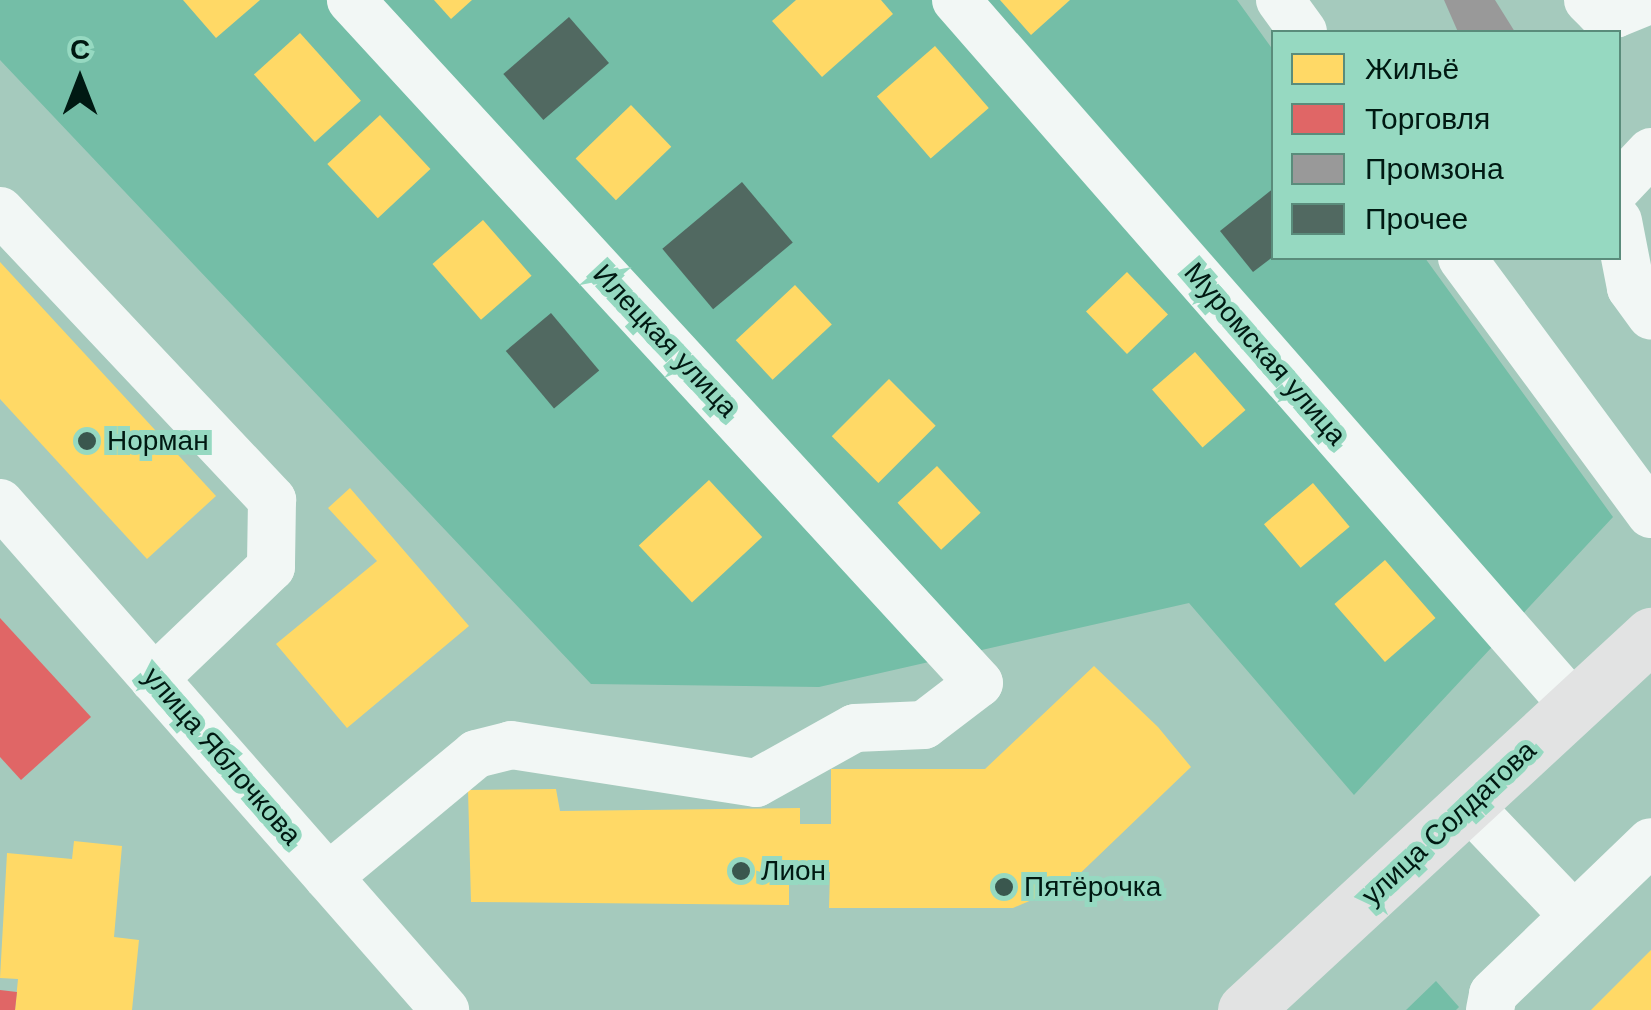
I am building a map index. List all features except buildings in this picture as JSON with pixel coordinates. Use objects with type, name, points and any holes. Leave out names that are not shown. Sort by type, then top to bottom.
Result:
[{"type":"main road","name":"улица Солдатова","points":[[1246,1010],[1651,635]]},
{"type":"street","name":"Илецкая улица","points":[[328,877],[476,754],[511,744],[756,783],[855,728],[924,724],[979,682],[351,0]]},
{"type":"street","name":"Муромская улица","points":[[956,0],[1575,707]]},
{"type":"street","points":[[1280,0],[1302,30]]},
{"type":"street","points":[[1588,0],[1600,12],[1615,14],[1650,0]]},
{"type":"street","points":[[1621,184],[1651,152]]},
{"type":"street","points":[[0,211],[272,500],[271,567],[154,679]]},
{"type":"street","points":[[1621,237],[1631,288],[1651,316]]},
{"type":"street","points":[[1463,260],[1651,514]]},
{"type":"street","name":"улица Яблочкова","points":[[0,503],[445,1010]]},
{"type":"street","points":[[1468,805],[1574,916]]},
{"type":"street","points":[[1490,1010],[1493,994],[1651,842]]},
{"type":"green space","points":[[0,0],[1237,0],[1271,47],[1271,260],[1426,260],[1613,517],[1354,795],[1189,603],[819,687],[591,684],[0,60]]},
{"type":"green space","points":[[1436,981],[1459,1007],[1456,1010],[1406,1010]]},
{"type":"place","name":"Норман","points":[[87,441]]},
{"type":"place","name":"Лион","points":[[741,871]]},
{"type":"place","name":"Пятёрочка","points":[[1004,887]]}]
